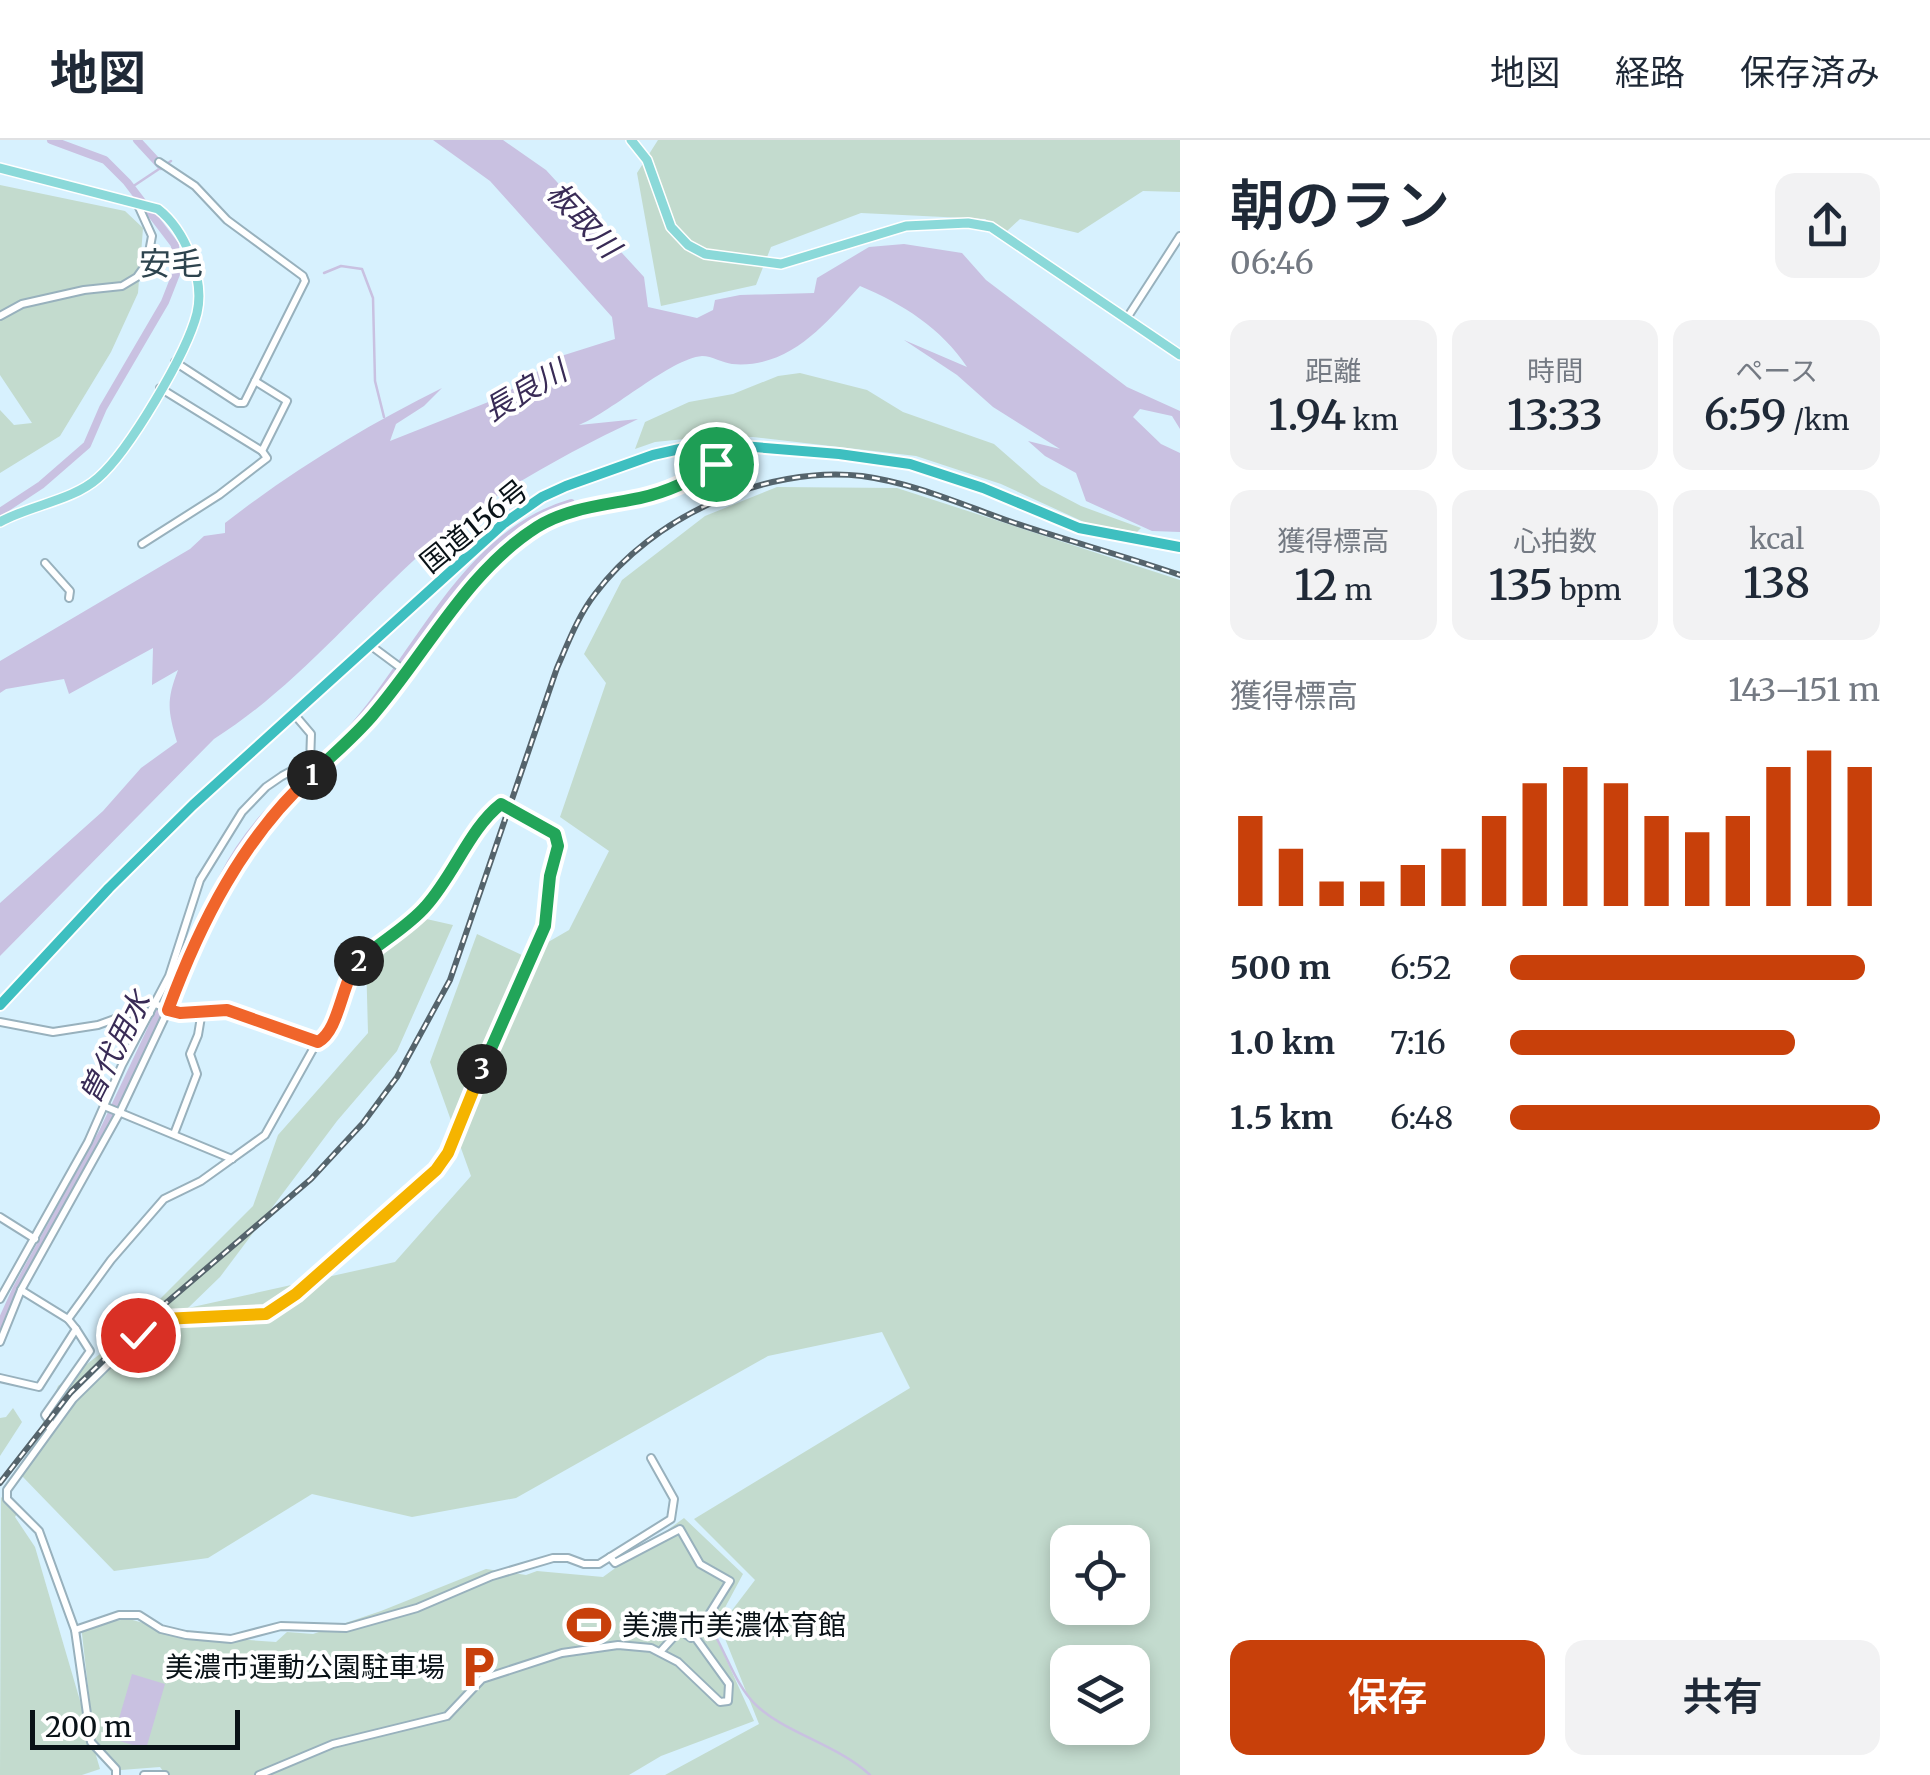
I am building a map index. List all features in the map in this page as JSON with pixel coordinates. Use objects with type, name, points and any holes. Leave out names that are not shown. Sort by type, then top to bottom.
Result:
[{"type":"highway","name":"国道156号","points":[[0,1005],[192,805],[503,524],[542,497],[653,455],[684,448],[724,445],[838,454],[910,464],[983,488],[1078,528],[1180,548]]},
{"type":"main road","points":[[631,140],[651,168],[671,227],[688,245],[704,254],[781,264],[906,226],[968,223],[991,228],[1180,355]]},
{"type":"main road","points":[[0,168],[152,206],[177,228],[197,284],[197,312],[174,362],[144,417],[97,480],[0,522]]},
{"type":"street","points":[[160,162],[194,186],[227,220],[305,279],[244,403],[238,403],[174,362]]},
{"type":"street","points":[[0,316],[22,304],[122,286],[137,277],[147,263],[152,236],[139,203]]},
{"type":"street","points":[[1127,318],[1180,236]]},
{"type":"street","points":[[255,382],[287,401],[262,451]]},
{"type":"street","points":[[142,544],[267,458],[262,451],[160,388]]},
{"type":"street","points":[[0,1299],[27,1267],[69,1193],[187,950],[251,841],[317,764],[373,715],[401,668],[504,552],[556,517],[676,486],[721,460],[724,445]]},
{"type":"street","points":[[45,563],[70,590],[69,598]]},
{"type":"street","points":[[370,646],[401,668]]},
{"type":"street","points":[[294,714],[312,734],[317,764]]},
{"type":"street","points":[[162,1007],[187,950],[200,880],[230,828],[266,787],[295,768],[317,764]]},
{"type":"street","points":[[68,1319],[111,1260],[164,1199],[201,1181],[265,1135],[318,1042],[330,1032],[354,965],[423,910],[464,854],[486,815],[501,804],[555,834],[558,846],[550,876],[545,926],[448,1153],[436,1170],[296,1294],[266,1314],[163,1319],[138,1335],[73,1399],[6,1494],[39,1532],[75,1630],[92,1742],[116,1769],[116,1775]]},
{"type":"street","points":[[0,1022],[52,1032],[98,1026],[134,1012],[150,1013],[162,1007],[234,1012],[318,1042]]},
{"type":"street","points":[[174,1134],[197,1074],[190,1054],[202,1011]]},
{"type":"street","points":[[0,1342],[21,1290],[34,1238],[69,1193],[113,1109],[150,1013]]},
{"type":"street","points":[[113,1109],[232,1159]]},
{"type":"street","points":[[0,1216],[34,1238]]},
{"type":"street","points":[[21,1290],[68,1319],[90,1352],[45,1415],[50,1422],[45,1437]]},
{"type":"street","points":[[0,1378],[39,1388],[76,1329]]},
{"type":"street","points":[[75,1630],[120,1614],[139,1615],[160,1629],[231,1639],[281,1626],[346,1628],[417,1608],[492,1576],[553,1558],[592,1565],[671,1519],[674,1500],[652,1458]]},
{"type":"street","points":[[610,1557],[615,1563],[680,1529],[700,1564],[730,1581],[695,1637]]},
{"type":"street","points":[[660,1652],[680,1630],[695,1637]]},
{"type":"street","points":[[259,1775],[332,1744],[447,1716],[482,1680],[540,1659],[618,1646],[660,1652],[678,1662],[720,1702],[728,1701],[729,1684],[695,1637]]},
{"type":"street","points":[[144,1775],[165,1775]]},
{"type":"green space","points":[[658,140],[1180,140],[1180,192],[1143,191],[1078,233],[1020,219],[1006,232],[985,219],[861,213],[771,247],[756,285],[661,306],[637,173]]},
{"type":"green space","points":[[0,185],[125,211],[143,228],[138,293],[111,352],[60,436],[0,473],[0,410],[14,425],[32,423],[0,375]]},
{"type":"green space","points":[[800,373],[867,390],[903,412],[994,444],[1041,485],[1081,506],[1141,528],[1137,532],[1086,523],[1001,484],[916,456],[753,437],[655,442],[635,449],[645,422],[689,402],[733,394],[778,376]]},
{"type":"green space","points":[[777,487],[897,488],[1180,580],[1180,1775],[665,1775],[759,1724],[720,1626],[755,1580],[694,1519],[910,1388],[882,1332],[768,1356],[516,1498],[412,1517],[312,1494],[208,1558],[114,1571],[21,1475],[58,1386],[121,1338],[253,1206],[278,1135],[368,1033],[366,958],[422,918],[453,925],[397,1051],[337,1121],[220,1277],[188,1308],[395,1262],[471,1176],[430,1062],[477,934],[524,956],[569,930],[609,851],[560,817],[606,683],[584,654],[622,580],[705,516]]},
{"type":"green space","points":[[13,1408],[22,1422],[0,1456],[0,1418]]},
{"type":"green space","points":[[1,1497],[18,1512],[15,1517],[35,1547],[100,1769],[82,1775],[0,1775]]},
{"type":"green space","points":[[684,1518],[743,1574],[713,1630],[754,1721],[661,1756],[629,1775],[166,1775],[160,1767],[121,1770],[94,1740],[81,1625],[129,1619],[191,1636],[276,1642],[287,1632],[313,1634],[486,1569],[526,1575],[537,1571],[603,1577]]},
{"type":"water","points":[[433,140],[503,140],[546,170],[644,277],[648,307],[697,318],[713,310],[715,300],[740,295],[814,293],[817,278],[869,247],[904,244],[962,253],[986,280],[1127,387],[1180,411],[1180,429],[1172,416],[1140,409],[1133,417],[1161,444],[1180,453],[1180,532],[1152,531],[1086,501],[1076,473],[1045,456],[1028,441],[1060,449],[993,407],[957,375],[904,340],[967,367],[945,340],[920,319],[860,286],[820,328],[789,351],[753,364],[732,364],[702,356],[689,359],[579,425],[638,419],[520,482],[438,539],[293,677],[214,739],[0,956],[0,903],[103,811],[141,768],[177,742],[170,706],[178,670],[152,685],[153,648],[69,694],[64,679],[0,693],[0,661],[190,549],[204,536],[225,533],[225,523],[276,485],[413,403],[442,388],[424,406],[396,424],[390,441],[501,397],[558,357],[615,339],[612,317],[490,181]]},
{"type":"water","points":[[132,1674],[165,1684],[146,1749],[113,1739]]},
{"type":"waterway","points":[[0,512],[41,485],[87,445],[103,408],[165,302],[176,274],[175,245],[127,182],[105,160],[51,140]]},
{"type":"waterway","points":[[137,140],[161,166]]},
{"type":"waterway","points":[[132,187],[171,161]]},
{"type":"waterway","points":[[324,273],[341,266],[362,269],[373,298],[375,381],[384,417]]},
{"type":"waterway","name":"曽代用水","points":[[0,1325],[103,1132],[236,854],[265,816],[372,704],[472,570],[501,542],[534,519],[571,503]]},
{"type":"waterway","points":[[716,1637],[756,1705],[870,1775]]},
{"type":"railway","points":[[0,1483],[71,1392],[131,1333],[311,1179],[363,1123],[397,1077],[450,980],[557,668],[574,630],[595,594],[647,542],[679,520],[750,488],[787,479],[862,476],[917,489],[1180,575]]},
{"type":"place","name":"美濃市美濃体育館","points":[[589,1625]]},
{"type":"place","name":"美濃市運動公園駐車場","points":[[478,1667]]},
{"type":"district","name":"安毛","points":[[171,264]]},
{"type":"route","points":[[138,1335],[163,1319],[266,1314],[296,1294],[436,1170],[448,1153],[545,926],[550,876],[558,846],[555,834],[507,805],[501,804],[486,815],[464,854],[423,910],[354,965],[330,1032],[314,1042],[227,1010],[168,1010],[221,893],[251,841],[278,808],[373,715],[504,552],[556,517],[644,497],[692,479],[716,464]]},
{"type":"water label","name":"板取川","points":[[583,220]]},
{"type":"water label","name":"長良川","points":[[525,391]]}]
